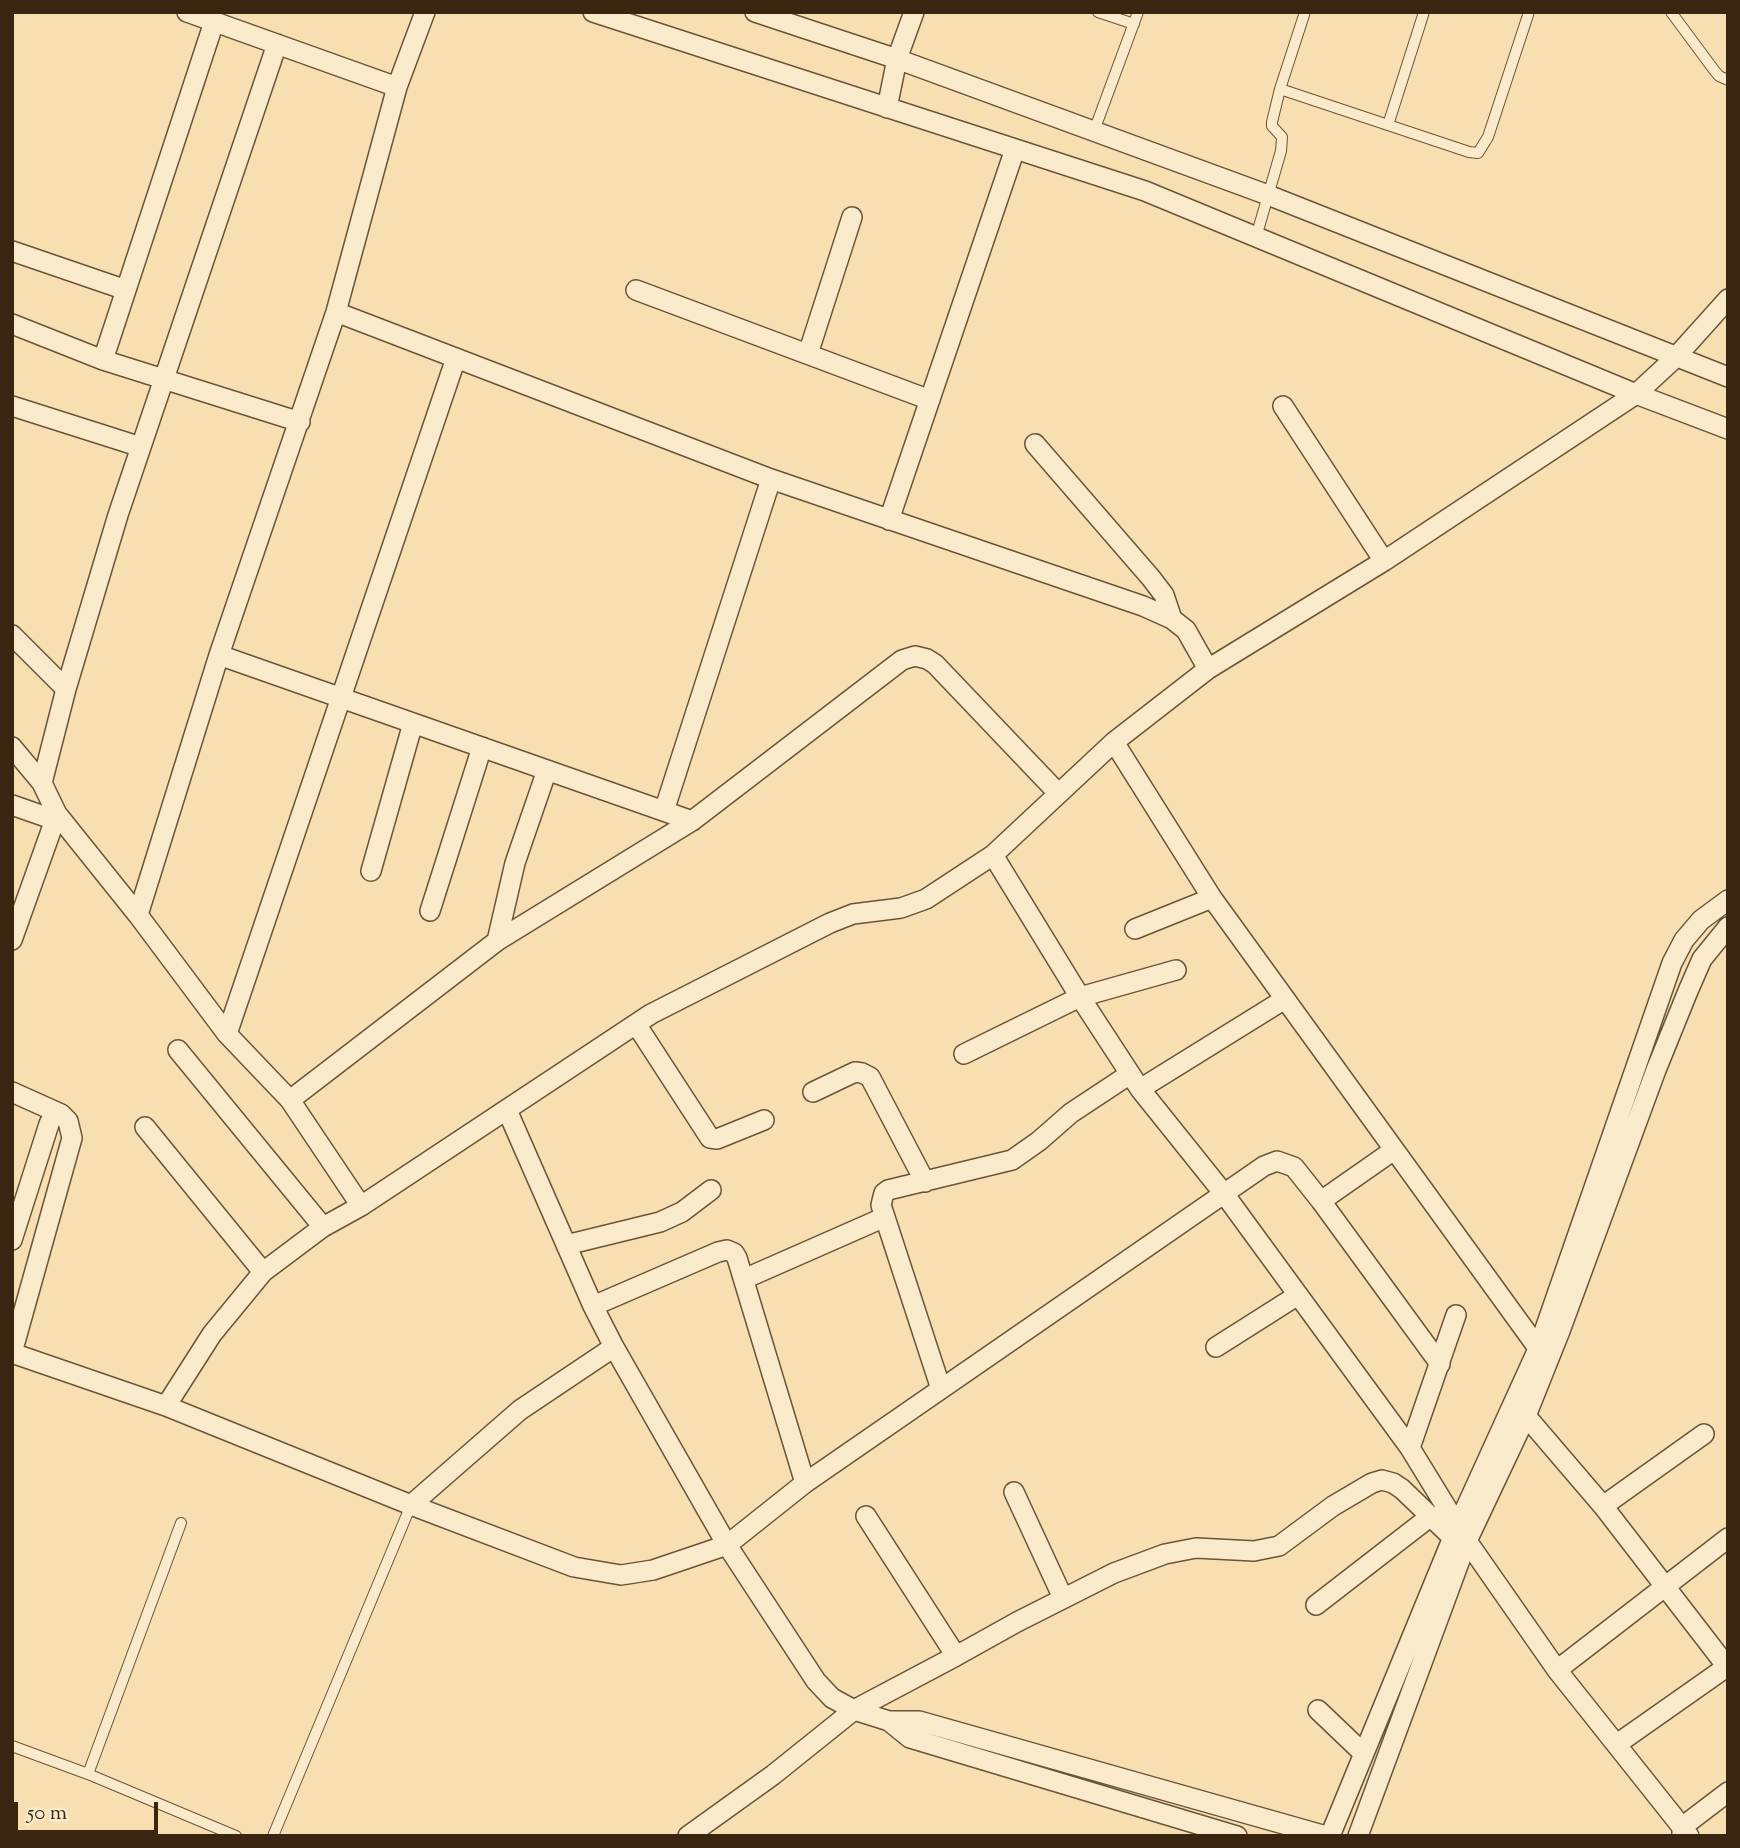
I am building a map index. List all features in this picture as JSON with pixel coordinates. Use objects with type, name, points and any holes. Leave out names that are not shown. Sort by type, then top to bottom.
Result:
[{"type":"street","points":[[187,12],[397,87]]},
{"type":"street","points":[[138,915],[219,655],[336,312],[397,87],[425,12]]},
{"type":"street","points":[[593,12],[1144,191],[1636,394],[1728,429]]},
{"type":"street","points":[[755,12],[897,59],[1268,195],[1728,377]]},
{"type":"street","points":[[887,108],[897,59],[914,12]]},
{"type":"street","points":[[103,360],[214,22]]},
{"type":"street","points":[[42,783],[66,689],[118,514],[277,44]]},
{"type":"street","points":[[889,520],[1015,149]]},
{"type":"street","points":[[808,354],[852,217]]},
{"type":"street","points":[[12,251],[126,290]]},
{"type":"street","points":[[636,290],[930,400]]},
{"type":"street","points":[[166,1406],[212,1334],[263,1272],[323,1227],[361,1206],[651,1014],[830,923],[853,914],[901,908],[926,899],[993,855],[1114,742],[1208,669],[1384,561],[1636,394],[1675,358],[1728,299]]},
{"type":"street","points":[[336,312],[771,480],[1143,607],[1172,619],[1186,630],[1208,669]]},
{"type":"street","points":[[12,324],[103,360],[300,422]]},
{"type":"street","points":[[228,1034],[456,358]]},
{"type":"street","points":[[12,406],[141,447]]},
{"type":"street","points":[[1283,406],[1384,561]]},
{"type":"street","points":[[1035,444],[1151,578],[1164,595],[1172,619]]},
{"type":"street","points":[[664,811],[771,480]]},
{"type":"street","points":[[12,635],[66,689]]},
{"type":"street","points":[[219,655],[692,821]]},
{"type":"street","points":[[290,1100],[497,941],[692,821],[902,660],[915,656],[935,664],[1058,792]]},
{"type":"street","points":[[371,871],[413,723]]},
{"type":"street","points":[[1114,742],[1212,898],[1543,1355]]},
{"type":"street","points":[[12,747],[42,783],[56,817],[138,915],[228,1034],[290,1100],[361,1206]]},
{"type":"street","points":[[430,911],[481,747]]},
{"type":"street","points":[[497,941],[515,863],[547,770]]},
{"type":"street","points":[[12,805],[56,817]]},
{"type":"street","points":[[12,940],[19,898],[56,817]]},
{"type":"street","points":[[993,855],[1135,1081],[1225,1195],[1410,1448],[1459,1535],[1557,1670],[1684,1833],[1728,1792]]},
{"type":"street","points":[[1135,929],[1212,898]]},
{"type":"street","points":[[1358,1836],[1459,1535],[1526,1416],[1543,1355],[1672,962],[1684,940],[1701,920],[1728,900]]},
{"type":"street","points":[[507,1110],[593,1306],[614,1347],[727,1545],[816,1681],[832,1698],[854,1710],[890,1721],[919,1721],[1328,1836],[1459,1535],[1543,1355],[1702,959],[1728,927]]},
{"type":"street","points":[[1672,962],[1696,973]]},
{"type":"street","points":[[964,1054],[1080,997],[1176,970]]},
{"type":"street","points":[[941,1389],[885,1217],[881,1200],[884,1194],[888,1190],[1012,1160],[1040,1141],[1071,1113],[1285,999]]},
{"type":"street","points":[[636,1024],[710,1138],[717,1139],[764,1120]]},
{"type":"street","points":[[178,1051],[323,1227]]},
{"type":"street","points":[[813,1092],[855,1072],[870,1077],[925,1182]]},
{"type":"street","points":[[12,1092],[55,1112],[68,1121],[72,1128],[72,1138],[12,1353],[166,1406],[411,1505],[575,1567],[621,1575],[653,1570],[727,1545],[805,1483],[1264,1166],[1277,1161],[1294,1167],[1440,1364]]},
{"type":"street","points":[[12,1240],[55,1112]]},
{"type":"street","points":[[145,1127],[263,1272]]},
{"type":"street","points":[[1321,1201],[1394,1150]]},
{"type":"street","points":[[566,1245],[660,1222],[682,1212],[711,1191]]},
{"type":"street","points":[[744,1279],[885,1217]]},
{"type":"street","points":[[593,1306],[718,1252],[727,1250],[734,1253],[805,1483]]},
{"type":"street","points":[[1216,1347],[1298,1295]]},
{"type":"street","points":[[1410,1448],[1456,1315]]},
{"type":"street","points":[[411,1505],[520,1410],[614,1347]]},
{"type":"street","points":[[1526,1416],[1603,1506],[1727,1667],[1617,1744]]},
{"type":"street","points":[[1603,1506],[1704,1434]]},
{"type":"street","points":[[688,1836],[773,1775],[854,1710],[1114,1573],[1164,1554],[1196,1548],[1254,1551],[1279,1546],[1333,1506],[1382,1480],[1402,1489],[1431,1516],[1459,1535]]},
{"type":"street","points":[[1014,1492],[1063,1598]]},
{"type":"street","points":[[866,1516],[956,1656]]},
{"type":"street","points":[[1317,1605],[1431,1516]]},
{"type":"street","points":[[1557,1670],[1728,1538]]},
{"type":"street","points":[[1318,1710],[1363,1753]]},
{"type":"street","points":[[890,1721],[910,1738],[1237,1836]]},
{"type":"lane","points":[[1098,12],[1134,24]]},
{"type":"lane","points":[[1094,131],[1138,12]]},
{"type":"lane","points":[[1256,237],[1282,151],[1282,137],[1272,126],[1272,122],[1305,12]]},
{"type":"lane","points":[[1388,125],[1424,12]]},
{"type":"lane","points":[[1280,89],[1478,153],[1488,137],[1530,12]]},
{"type":"lane","points":[[1673,13],[1714,70],[1728,80]]},
{"type":"lane","points":[[273,1836],[411,1505]]},
{"type":"lane","points":[[88,1774],[181,1523]]},
{"type":"lane","points":[[12,1746],[88,1774],[236,1836]]}]
